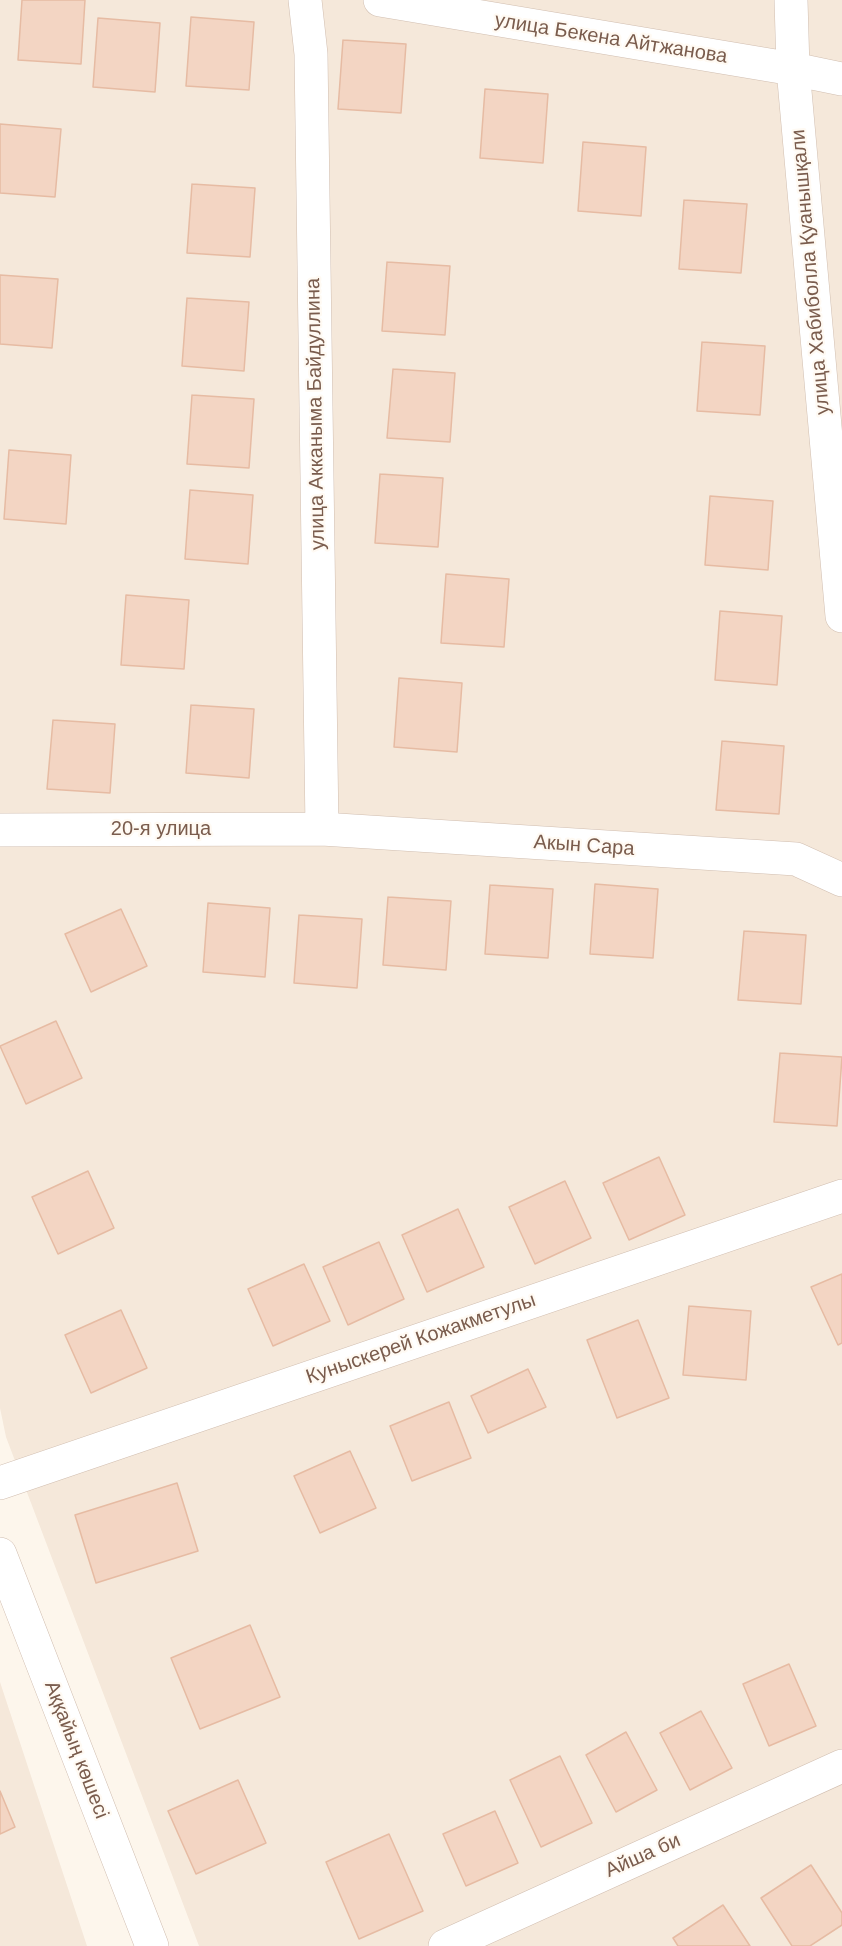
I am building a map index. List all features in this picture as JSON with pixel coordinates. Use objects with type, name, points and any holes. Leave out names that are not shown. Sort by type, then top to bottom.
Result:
[{"type":"street","name":"улица Акканыма Байдуллина","points":[[304,0],[311,54],[322,828]]},
{"type":"street","name":"улица Бекена Айтжанова","points":[[380,0],[842,79]]},
{"type":"street","name":"улица Хабиболла Қуанышқали","points":[[791,0],[793,69],[842,616]]},
{"type":"street","name":"20-я улица","points":[[0,830],[322,828]]},
{"type":"street","name":"Акын Сара","points":[[322,828],[796,859],[842,880]]},
{"type":"street","name":"Куныскерей Кожакметулы","points":[[0,1483],[842,1196]]},
{"type":"street","name":"Аққайың көшесі","points":[[0,1554],[152,1946]]},
{"type":"street","name":"Айша би","points":[[445,1946],[842,1766]]},
{"type":"shaded area","points":[[0,0],[842,0],[842,1946],[199,1946],[6,1437],[0,1408]]},
{"type":"shaded area","points":[[0,1682],[87,1946],[0,1946]]},
{"type":"building","points":[[22,0],[85,0],[81,64],[18,60]]},
{"type":"building","points":[[191,17],[254,22],[249,90],[186,86]]},
{"type":"building","points":[[98,18],[160,23],[155,92],[93,87]]},
{"type":"building","points":[[343,40],[406,44],[401,113],[338,109]]},
{"type":"building","points":[[485,89],[548,94],[543,163],[480,158]]},
{"type":"building","points":[[0,124],[61,129],[55,197],[0,193]]},
{"type":"building","points":[[583,142],[646,147],[641,216],[578,211]]},
{"type":"building","points":[[192,184],[255,188],[250,257],[187,253]]},
{"type":"building","points":[[684,200],[747,204],[741,273],[679,269]]},
{"type":"building","points":[[387,262],[450,266],[445,335],[382,331]]},
{"type":"building","points":[[0,275],[58,279],[52,348],[0,344]]},
{"type":"building","points":[[187,298],[249,302],[244,371],[182,366]]},
{"type":"building","points":[[702,342],[765,346],[760,415],[697,411]]},
{"type":"building","points":[[393,369],[455,373],[450,442],[387,438]]},
{"type":"building","points":[[192,395],[254,399],[249,468],[187,464]]},
{"type":"building","points":[[9,450],[71,455],[66,524],[4,519]]},
{"type":"building","points":[[380,474],[443,478],[438,547],[375,543]]},
{"type":"building","points":[[190,490],[253,495],[248,564],[185,559]]},
{"type":"building","points":[[710,496],[773,501],[768,570],[705,565]]},
{"type":"building","points":[[446,574],[509,579],[504,647],[441,643]]},
{"type":"building","points":[[126,595],[189,600],[184,669],[121,665]]},
{"type":"building","points":[[720,611],[782,616],[777,685],[715,680]]},
{"type":"building","points":[[399,678],[462,683],[457,752],[394,747]]},
{"type":"building","points":[[191,705],[254,709],[249,778],[186,773]]},
{"type":"building","points":[[53,720],[115,724],[110,793],[47,789]]},
{"type":"building","points":[[722,741],[784,746],[779,814],[716,810]]},
{"type":"building","points":[[595,884],[658,889],[653,958],[590,954]]},
{"type":"building","points":[[490,885],[553,889],[548,958],[485,954]]},
{"type":"building","points":[[388,897],[451,901],[446,970],[383,965]]},
{"type":"building","points":[[208,903],[270,908],[265,977],[203,972]]},
{"type":"building","points":[[121,909],[147,966],[91,992],[65,934]]},
{"type":"building","points":[[299,915],[362,919],[357,988],[294,983]]},
{"type":"building","points":[[744,931],[806,935],[801,1004],[738,1000]]},
{"type":"building","points":[[56,1021],[82,1078],[26,1104],[0,1046]]},
{"type":"building","points":[[780,1053],[842,1057],[837,1126],[774,1122]]},
{"type":"building","points":[[659,1157],[685,1215],[629,1240],[603,1183]]},
{"type":"building","points":[[88,1171],[114,1228],[58,1254],[32,1197]]},
{"type":"building","points":[[565,1181],[591,1238],[535,1264],[509,1207]]},
{"type":"building","points":[[458,1209],[484,1267],[427,1292],[402,1235]]},
{"type":"building","points":[[379,1242],[404,1299],[348,1325],[323,1267]]},
{"type":"building","points":[[304,1264],[330,1321],[273,1346],[248,1289]]},
{"type":"building","points":[[842,1274],[842,1343],[838,1345],[811,1287]]},
{"type":"building","points":[[689,1306],[751,1311],[746,1380],[683,1375]]},
{"type":"building","points":[[121,1310],[147,1368],[91,1393],[65,1335]]},
{"type":"building","points":[[638,1320],[669,1398],[617,1418],[587,1340]]},
{"type":"building","points":[[528,1369],[546,1407],[488,1433],[471,1396]]},
{"type":"building","points":[[449,1402],[471,1458],[412,1481],[390,1426]]},
{"type":"building","points":[[350,1451],[376,1508],[320,1533],[294,1476]]},
{"type":"building","points":[[177,1483],[198,1551],[96,1583],[75,1515]]},
{"type":"building","points":[[250,1625],[280,1697],[200,1729],[171,1658]]},
{"type":"building","points":[[789,1664],[816,1726],[769,1746],[743,1684]]},
{"type":"building","points":[[701,1711],[732,1768],[690,1790],[660,1733]]},
{"type":"building","points":[[626,1732],[657,1790],[616,1812],[586,1755]]},
{"type":"building","points":[[560,1756],[592,1823],[541,1847],[510,1780]]},
{"type":"building","points":[[238,1780],[266,1843],[196,1874],[168,1811]]},
{"type":"building","points":[[0,1791],[15,1827],[0,1834]]},
{"type":"building","points":[[495,1811],[518,1863],[466,1886],[443,1834]]},
{"type":"building","points":[[389,1834],[423,1911],[359,1939],[326,1862]]},
{"type":"building","points":[[811,1865],[842,1913],[842,1925],[810,1946],[792,1946],[761,1898]]},
{"type":"building","points":[[723,1905],[750,1946],[678,1946],[673,1938]]}]
